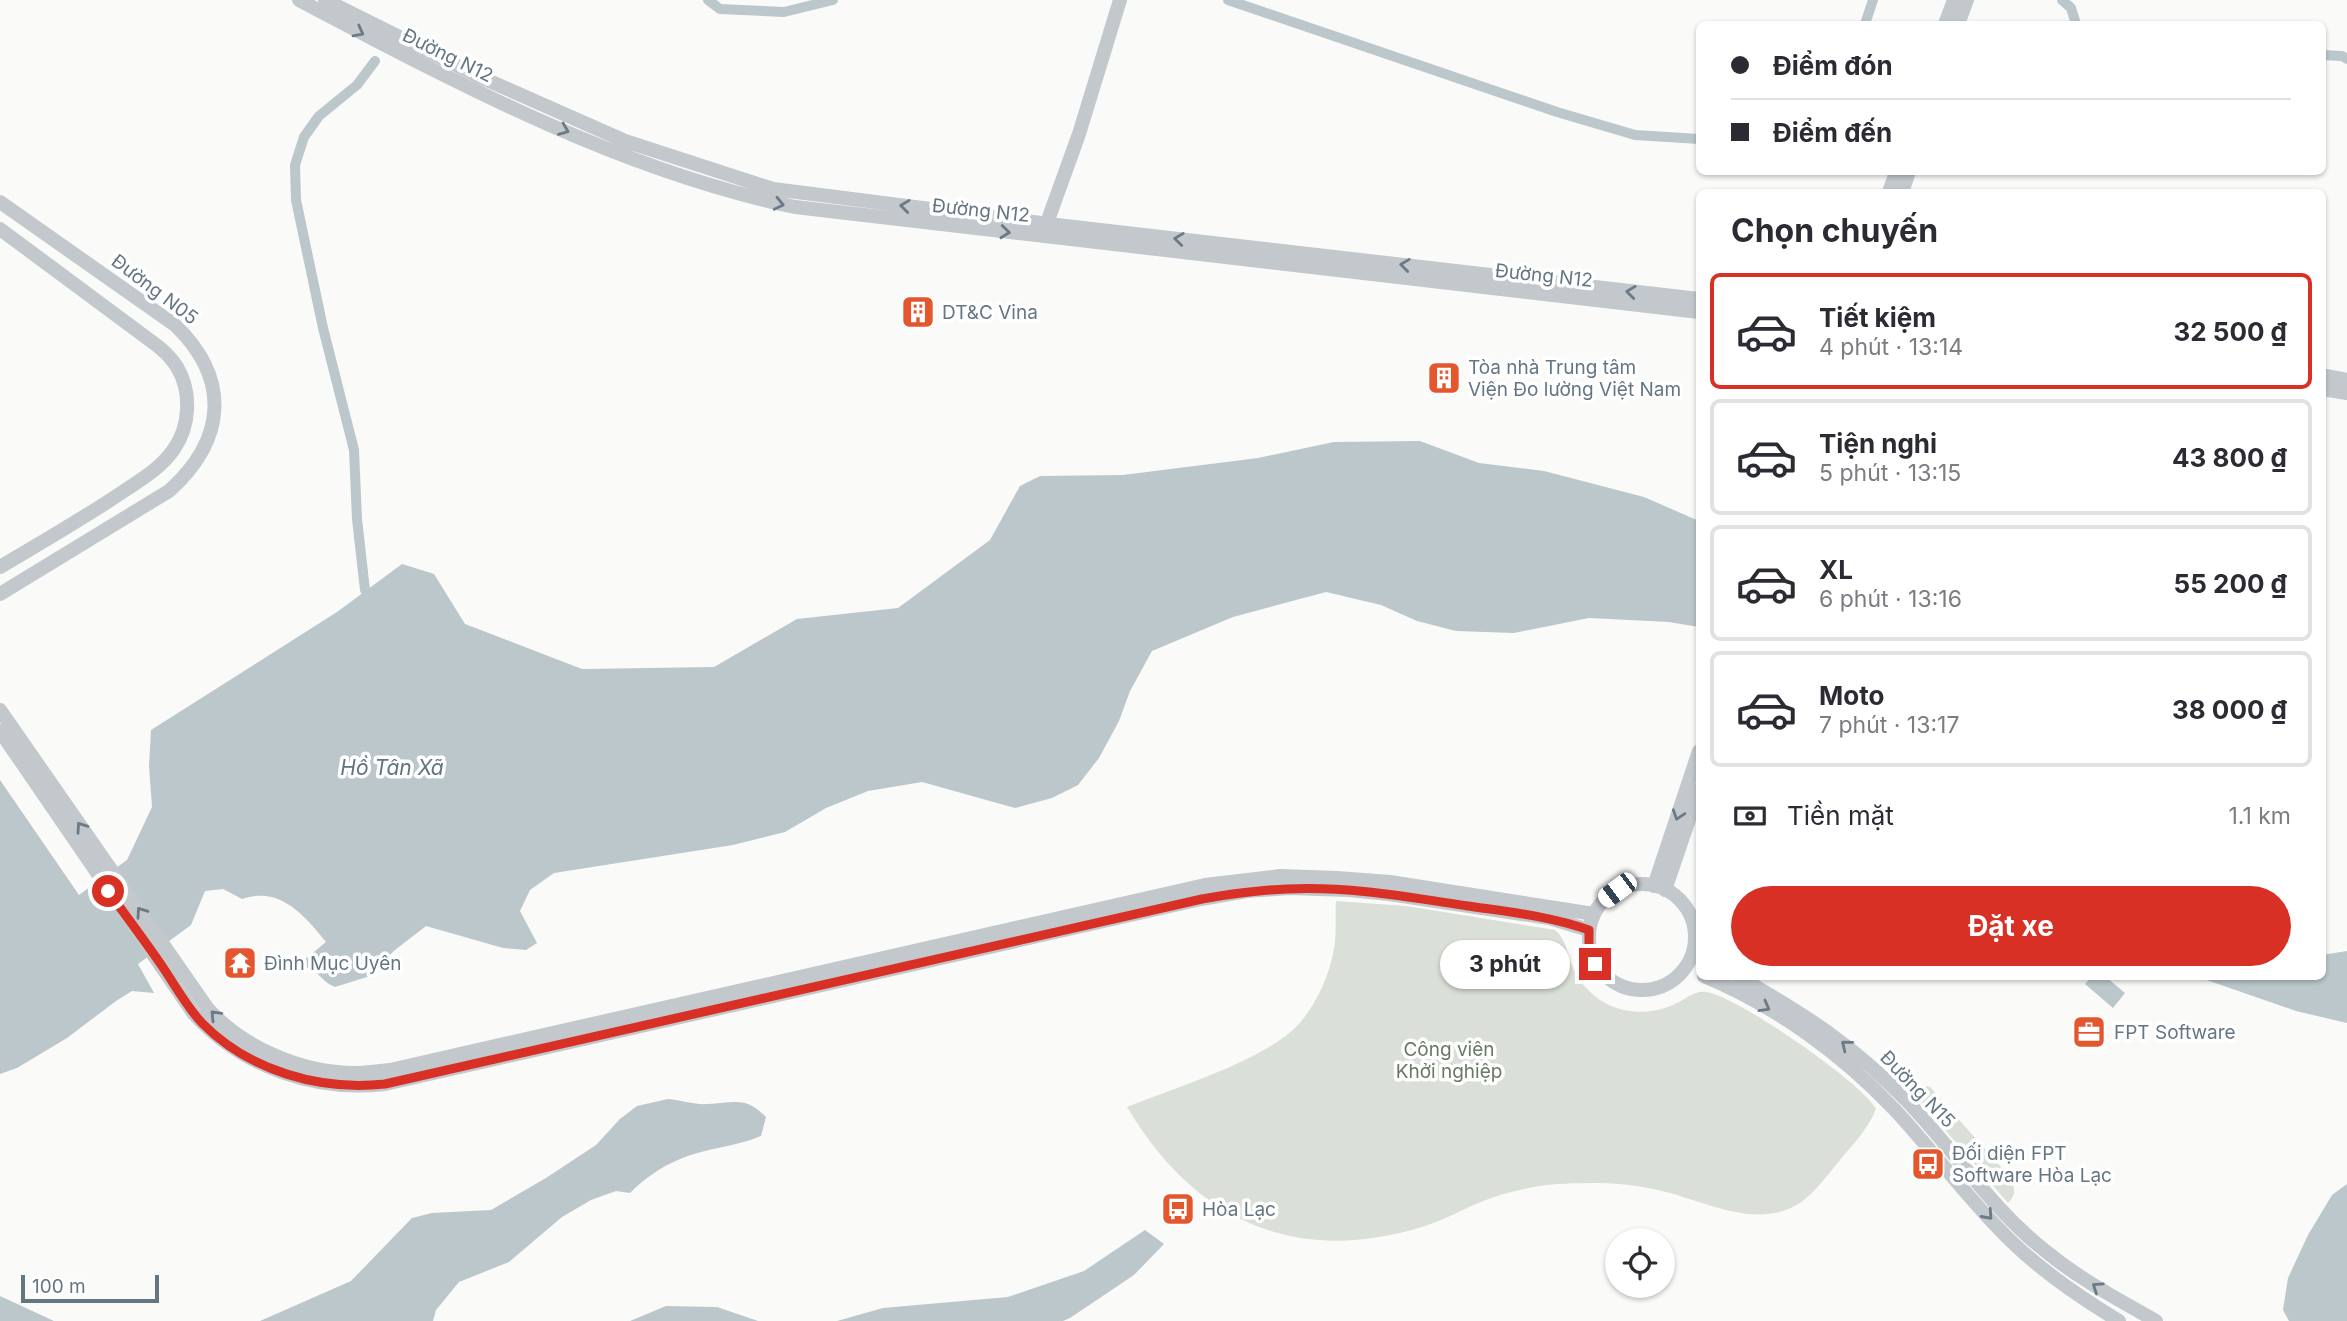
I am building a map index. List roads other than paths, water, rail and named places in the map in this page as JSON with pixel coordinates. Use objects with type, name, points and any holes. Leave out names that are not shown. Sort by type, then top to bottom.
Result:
[{"type":"street","name":"Đường N12","points":[[299,0],[422,65],[539,120],[706,185],[795,207],[1044,229],[1696,299]]},
{"type":"street","name":"Đường N12","points":[[326,0],[478,76],[625,141],[773,189],[1044,229],[1696,312]]},
{"type":"street","points":[[1044,229],[1079,134],[1120,0]]},
{"type":"street","points":[[1946,21],[1954,0]]},
{"type":"street","points":[[1959,21],[1967,0]]},
{"type":"street","name":"Đường N05","points":[[0,202],[175,325],[191,340],[203,358],[211,379],[214,412],[204,449],[184,477],[169,491],[0,594]]},
{"type":"street","points":[[0,229],[159,346],[178,369],[185,388],[187,406],[182,435],[172,452],[152,472],[103,505],[1,565]]},
{"type":"street","points":[[2326,376],[2347,380]]},
{"type":"street","points":[[2326,390],[2347,393]]},
{"type":"street","points":[[0,710],[114,887]]},
{"type":"street","points":[[0,731],[157,946],[231,1039],[327,1071],[353,1073],[390,1070],[1151,904],[1247,891],[1289,888],[1389,894],[1549,918],[1589,930]]},
{"type":"street","points":[[1660,888],[1696,762]]},
{"type":"street","points":[[1660,888],[1696,798]]},
{"type":"street","points":[[1151,904],[1205,885],[1280,876],[1403,884],[1594,914]]},
{"type":"street","points":[[1633,885],[1660,888],[1679,900],[1689,913],[1694,929],[1696,954],[1675,979],[1659,988],[1641,990],[1623,987],[1607,978],[1595,964],[1589,946],[1589,930],[1594,914],[1603,900],[1617,890],[1633,885]]},
{"type":"street","name":"Đường N15","points":[[1684,970],[1696,974]]},
{"type":"street","name":"Đường N15","points":[[1710,980],[1772,1011],[1844,1062],[1894,1109],[2011,1241],[2050,1276],[2119,1321]]},
{"type":"street","name":"Đường N15","points":[[1744,980],[1805,1015],[1861,1058],[1907,1101],[1997,1204],[2047,1253],[2108,1294],[2156,1321]]},
{"type":"water","name":"Hồ Tân Xã","points":[[1420,441],[1479,463],[1544,471],[1644,497],[1696,520],[1696,626],[1669,622],[1589,618],[1514,633],[1456,631],[1417,621],[1381,605],[1326,592],[1233,617],[1152,651],[1099,758],[1078,785],[1052,798],[1015,808],[922,782],[868,791],[826,808],[785,832],[733,845],[554,873],[530,890],[520,911],[537,943],[526,950],[503,948],[426,926],[395,950],[367,977],[335,987],[311,969],[298,965],[326,942],[300,913],[268,896],[242,899],[223,889],[205,891],[191,925],[138,964],[154,993],[132,991],[67,1038],[17,1068],[0,1074],[0,780],[79,895],[127,860],[152,807],[149,766],[151,730],[337,612],[402,564],[434,574],[465,624],[582,669],[714,667],[797,619],[898,608],[990,540],[1020,486],[1040,476],[1123,475],[1258,458],[1334,442]]},
{"type":"water","points":[[2347,951],[2347,1023],[2296,1011],[2207,980],[2326,980],[2326,954]]},
{"type":"water","points":[[2088,980],[2110,980],[2125,993],[2113,1008],[2085,984]]},
{"type":"water","points":[[668,1099],[703,1104],[746,1103],[766,1117],[761,1136],[680,1159],[654,1173],[630,1193],[616,1191],[591,1200],[562,1217],[509,1262],[459,1282],[436,1310],[433,1321],[260,1321],[351,1281],[412,1218],[432,1213],[491,1210],[596,1145],[620,1119],[637,1106]]},
{"type":"water","points":[[2347,1184],[2347,1321],[2289,1321],[2283,1310],[2288,1278],[2308,1235],[2332,1195]]},
{"type":"water","points":[[1145,1230],[1164,1244],[1134,1275],[1063,1321],[837,1321],[883,1308],[1008,1297],[1084,1271]]},
{"type":"water","points":[[0,1296],[54,1321],[0,1321]]},
{"type":"water","points":[[666,1306],[717,1307],[758,1321],[630,1321]]},
{"type":"waterway","points":[[708,0],[720,9],[784,12],[833,0]]},
{"type":"waterway","points":[[1228,0],[1557,112],[1635,135],[1696,139]]},
{"type":"waterway","points":[[1866,21],[1873,0]]},
{"type":"waterway","points":[[2062,0],[2071,8],[2075,21]]},
{"type":"waterway","points":[[2326,55],[2347,59]]},
{"type":"waterway","points":[[365,590],[357,519],[354,450],[323,328],[296,200],[295,165],[304,137],[319,116],[357,85],[375,61]]},
{"type":"place","name":"DT&C Vina","points":[[918,312]]},
{"type":"place","name":"Tòa nhà Trung tâm Viện Đo lường Việt Nam","points":[[1444,378]]},
{"type":"place","name":"Đình Mục Uyên","points":[[240,963]]},
{"type":"place","name":"FPT Software","points":[[2089,1032]]},
{"type":"place","name":"Đối diện FPT Software Hòa Lạc","points":[[1928,1164]]},
{"type":"place","name":"Hòa Lạc","points":[[1178,1209]]},
{"type":"park label","name":"Công viên Khởi nghiệp","points":[[1449,1060]]}]
